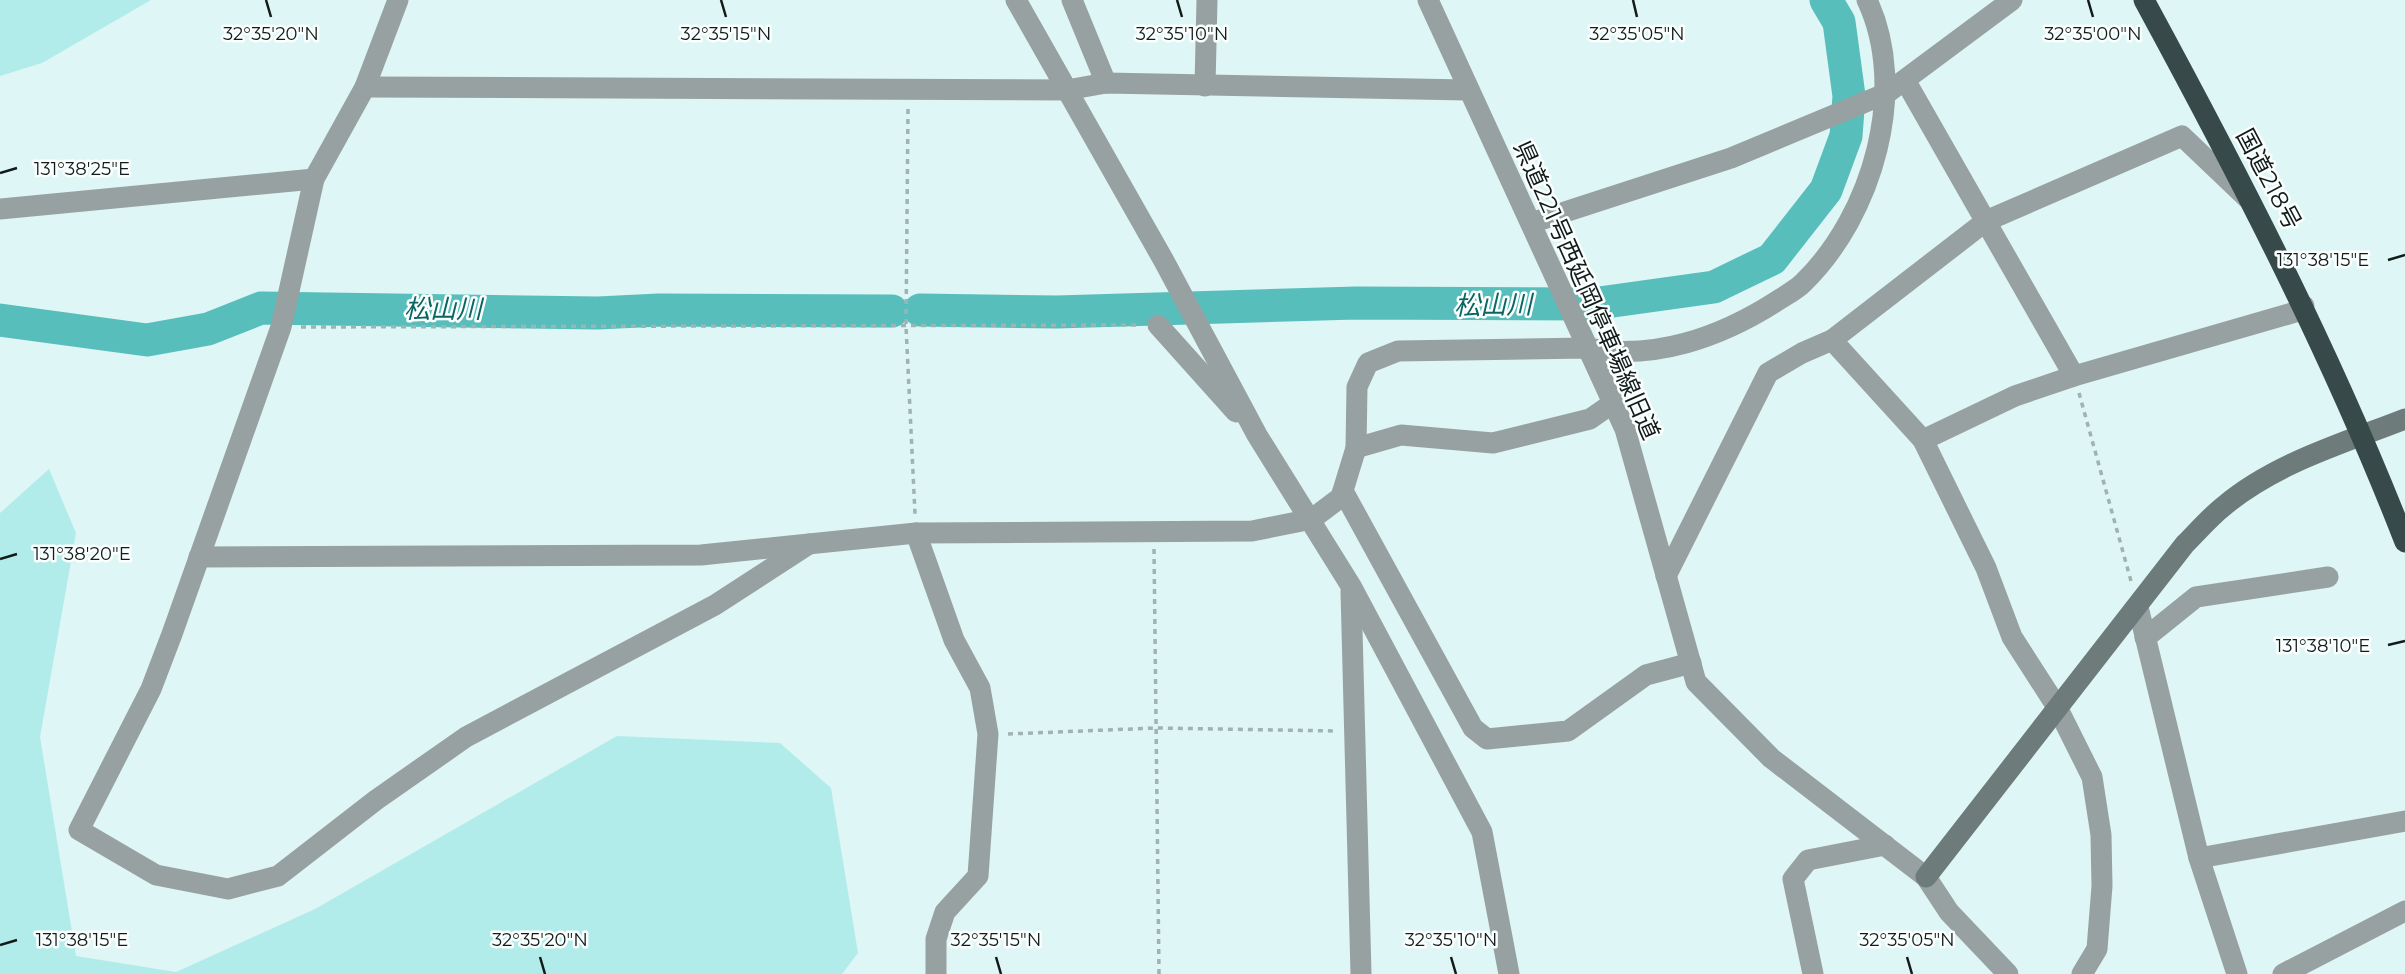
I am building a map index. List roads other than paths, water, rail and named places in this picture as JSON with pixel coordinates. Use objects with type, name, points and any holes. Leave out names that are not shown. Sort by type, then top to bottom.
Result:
[{"type":"highway","name":"国道218号","points":[[2144,0],[2254,204],[2304,306],[2362,434],[2405,542]]},
{"type":"street","points":[[398,0],[365,87],[314,179],[281,327],[151,690],[79,830],[156,875],[228,889],[278,876],[376,800],[466,737],[715,605],[808,544]]},
{"type":"street","points":[[1016,0],[1164,261],[1257,435],[1312,519],[1351,586],[1482,832],[1509,974]]},
{"type":"street","points":[[1072,0],[1106,83]]},
{"type":"street","points":[[1205,86],[1207,0]]},
{"type":"street","name":"県道221号西延岡停車場線旧道","points":[[1428,0],[1467,90],[1552,266],[1625,429],[1651,513],[1696,682],[1771,758],[1926,877],[1949,912],[2008,974]]},
{"type":"street","points":[[199,557],[701,555],[916,533],[1252,531],[1312,519],[1341,497],[1356,448],[1357,387],[1368,363],[1398,351],[1587,348],[1616,354],[1691,344],[1749,319],[1803,284],[1842,234],[1874,164],[1886,93],[1878,24],[1867,0]]},
{"type":"street","points":[[1531,223],[1731,158],[1886,93],[2012,0]]},
{"type":"street","points":[[1905,80],[2074,376]]},
{"type":"street","points":[[365,87],[908,87],[1067,90],[1106,83],[1467,90]]},
{"type":"street","points":[[1666,576],[1768,373],[1802,353],[1832,340],[1986,221],[2182,136],[2254,204]]},
{"type":"street","points":[[0,209],[314,179]]},
{"type":"street","points":[[1923,440],[2015,397],[2074,376],[2299,311],[2304,306]]},
{"type":"street","points":[[1158,326],[1257,435]]},
{"type":"street","points":[[1832,340],[1923,440],[1986,568],[2012,637],[2057,707],[2092,777],[2101,835],[2102,886],[2097,949],[2082,974]]},
{"type":"street","points":[[1356,448],[1401,435],[1493,443],[1591,419],[1613,403]]},
{"type":"street","points":[[1926,877],[2185,544],[2224,505],[2265,478],[2362,434],[2399,421]]},
{"type":"street","points":[[1343,491],[1367,539],[1474,728],[1487,739],[1568,731],[1646,675],[1691,663]]},
{"type":"street","points":[[916,533],[954,639],[980,688],[988,734],[978,876],[945,912],[936,939],[936,974]]},
{"type":"street","points":[[2145,638],[2196,597],[2328,577]]},
{"type":"street","points":[[1351,586],[1361,974]]},
{"type":"street","points":[[2138,607],[2199,858],[2237,974]]},
{"type":"street","points":[[2199,858],[2405,821]]},
{"type":"street","points":[[1813,974],[1793,879],[1808,860],[1885,845]]},
{"type":"street","points":[[2283,974],[2405,911]]},
{"type":"waterway","name":"松山川","points":[[920,310],[1057,312],[1356,303],[1592,304],[1714,287],[1772,259],[1826,190],[1846,136],[1849,96],[1839,22],[1826,0]]},
{"type":"waterway","name":"松山川","points":[[0,320],[147,340],[208,329],[261,308],[598,313],[659,310],[892,311]]}]
